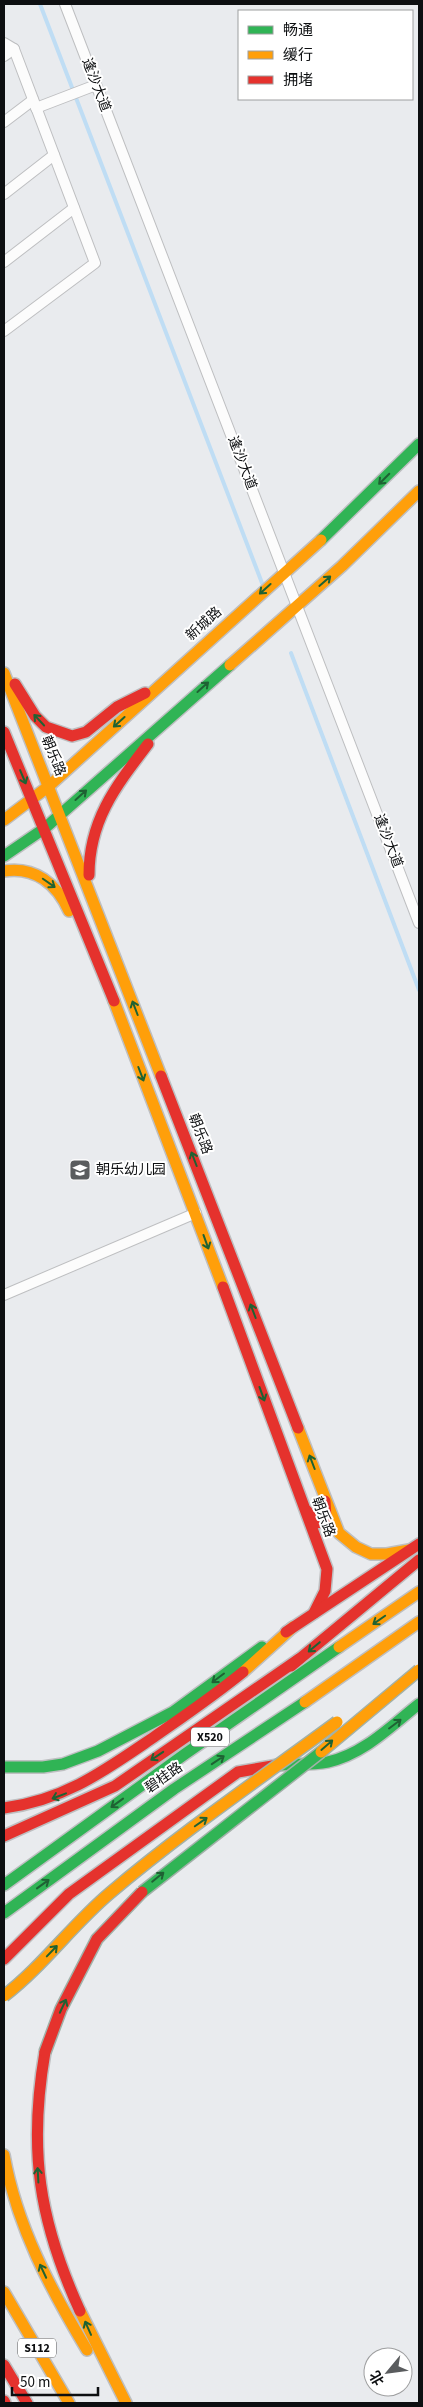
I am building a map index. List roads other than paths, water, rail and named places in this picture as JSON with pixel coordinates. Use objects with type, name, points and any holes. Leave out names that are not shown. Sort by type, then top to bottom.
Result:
[{"type":"main road","name":"新城路","points":[[4,820],[33,800],[49,786],[344,519],[419,444]]},
{"type":"main road","points":[[4,856],[45,828],[342,566],[419,491]]},
{"type":"main road","points":[[4,671],[35,716],[46,727],[72,736],[86,732],[117,707],[157,688]]},
{"type":"main road","name":"朝乐路","points":[[4,671],[340,1533],[359,1551],[386,1556],[414,1547]]},
{"type":"main road","points":[[91,894],[88,858],[95,826],[107,798],[167,720]]},
{"type":"main road","name":"朝乐路","points":[[4,732],[45,828],[196,1213],[327,1569],[325,1591],[314,1613]]},
{"type":"main road","points":[[4,871],[30,871],[57,889],[96,958]]},
{"type":"main road","points":[[303,1504],[315,1522],[322,1522],[326,1517],[325,1495]]},
{"type":"main road","points":[[4,1767],[43,1767],[63,1764],[98,1751],[172,1712],[243,1659],[414,1547]]},
{"type":"main road","points":[[216,1733],[298,1660],[419,1560]]},
{"type":"main road","name":"X520","points":[[4,1884],[419,1592]]},
{"type":"main road","name":"碧桂路","points":[[4,1913],[174,1789],[333,1683],[419,1622]]},
{"type":"main road","points":[[4,1808],[22,1807],[70,1792],[116,1763],[216,1693],[293,1627]]},
{"type":"main road","points":[[4,1836],[115,1786],[298,1660]]},
{"type":"main road","points":[[4,1996],[21,1983],[96,1905],[145,1863],[268,1775],[419,1660]]},
{"type":"main road","points":[[126,2403],[90,2333],[50,2233],[39,2184],[36,2143],[46,2052],[61,2009],[97,1939],[122,1910],[156,1879],[302,1767],[419,1670]]},
{"type":"main road","points":[[4,1959],[69,1894],[238,1772],[269,1765],[327,1762],[343,1757],[365,1747],[419,1704]]},
{"type":"main road","points":[[4,2155],[7,2173],[25,2234],[57,2302],[121,2403]]},
{"type":"main road","name":"S112","points":[[4,2292],[69,2403]]},
{"type":"main road","name":"S112","points":[[4,2365],[27,2403]]},
{"type":"street","name":"逢沙大道","points":[[65,4],[92,87],[297,605],[419,923]]},
{"type":"street","points":[[4,43],[14,49],[95,263],[4,331]]},
{"type":"street","points":[[4,56],[14,49]]},
{"type":"street","points":[[4,122],[35,104],[55,100],[92,87]]},
{"type":"street","points":[[4,194],[54,156]]},
{"type":"street","points":[[4,262],[74,208]]},
{"type":"street","points":[[4,1296],[196,1213]]},
{"type":"waterway","points":[[40,4],[262,583]]},
{"type":"waterway","points":[[291,653],[419,990]]},
{"type":"place","name":"朝乐幼儿园","points":[[80,1170]]}]
